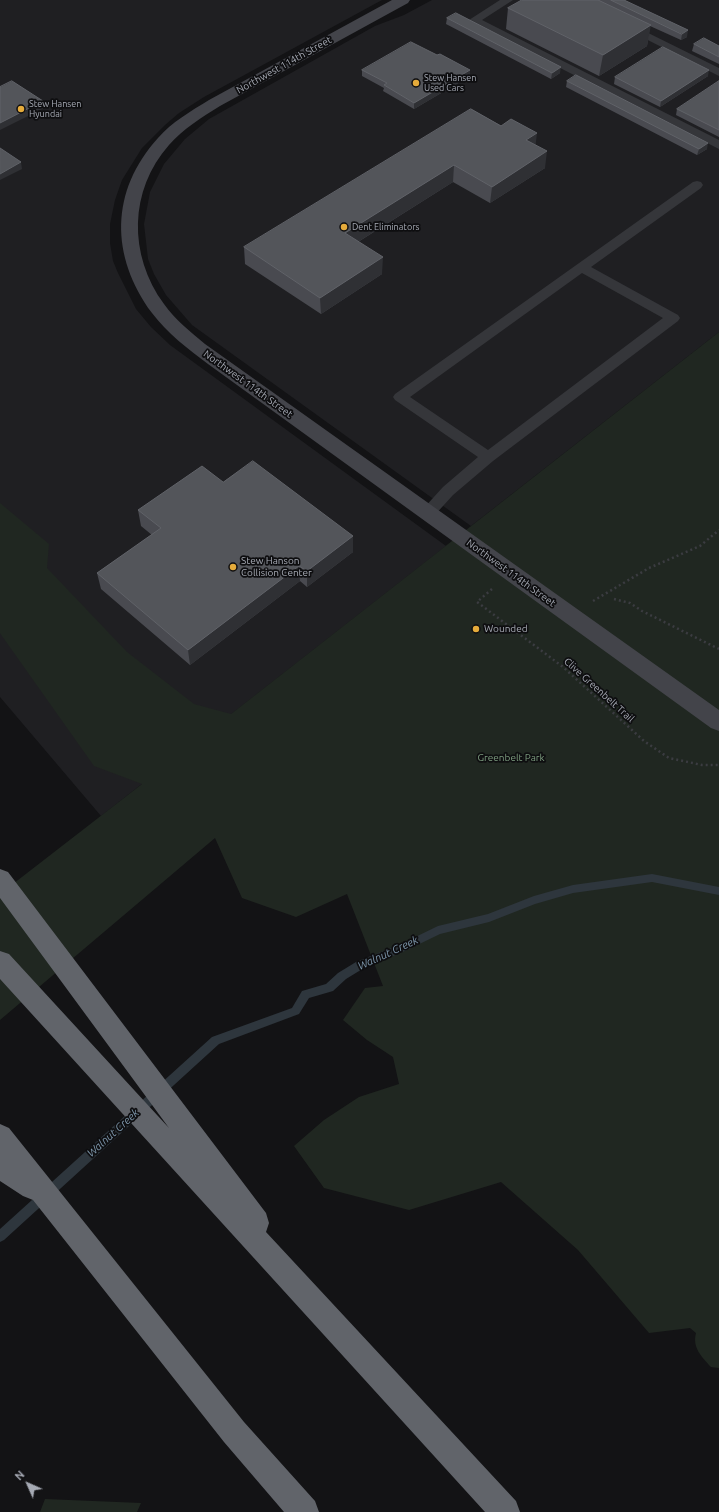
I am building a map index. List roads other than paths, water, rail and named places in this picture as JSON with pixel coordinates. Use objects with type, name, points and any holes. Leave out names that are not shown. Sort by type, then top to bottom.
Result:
[{"type":"highway","points":[[0,879],[329,1320]]},
{"type":"highway","points":[[0,962],[505,1512]]},
{"type":"highway","points":[[0,1137],[234,1432],[304,1512]]},
{"type":"highway","points":[[0,1166],[48,1197]]},
{"type":"street","name":"Northwest 114th Street","points":[[403,0],[216,102],[180,126],[164,141],[151,157],[141,174],[131,201],[128,221],[129,241],[133,262],[143,286],[158,309],[179,332],[214,360],[719,722]]},
{"type":"lane","points":[[508,0],[474,20],[719,145]]},
{"type":"lane","points":[[616,21],[719,73]]},
{"type":"lane","points":[[488,457],[400,397],[584,268],[698,185]]},
{"type":"lane","points":[[428,513],[448,491],[488,457],[673,318],[584,268]]},
{"type":"waterway","name":"Walnut Creek","points":[[0,1236],[216,1040],[295,1011],[306,994],[329,988],[342,976],[360,965],[404,947],[438,930],[489,918],[534,900],[573,889],[652,878],[719,891]]},
{"type":"place","name":"Stew Hansen Used Cars","points":[[416,83]]},
{"type":"place","name":"Stew Hansen Hyundai","points":[[21,109]]},
{"type":"place","name":"Dent Eliminators","points":[[344,227]]},
{"type":"place","name":"Stew Hanson Collision Center","points":[[233,567]]},
{"type":"place","name":"Wounded","points":[[476,629]]},
{"type":"park label","name":"Greenbelt Park","points":[[511,758]]}]
